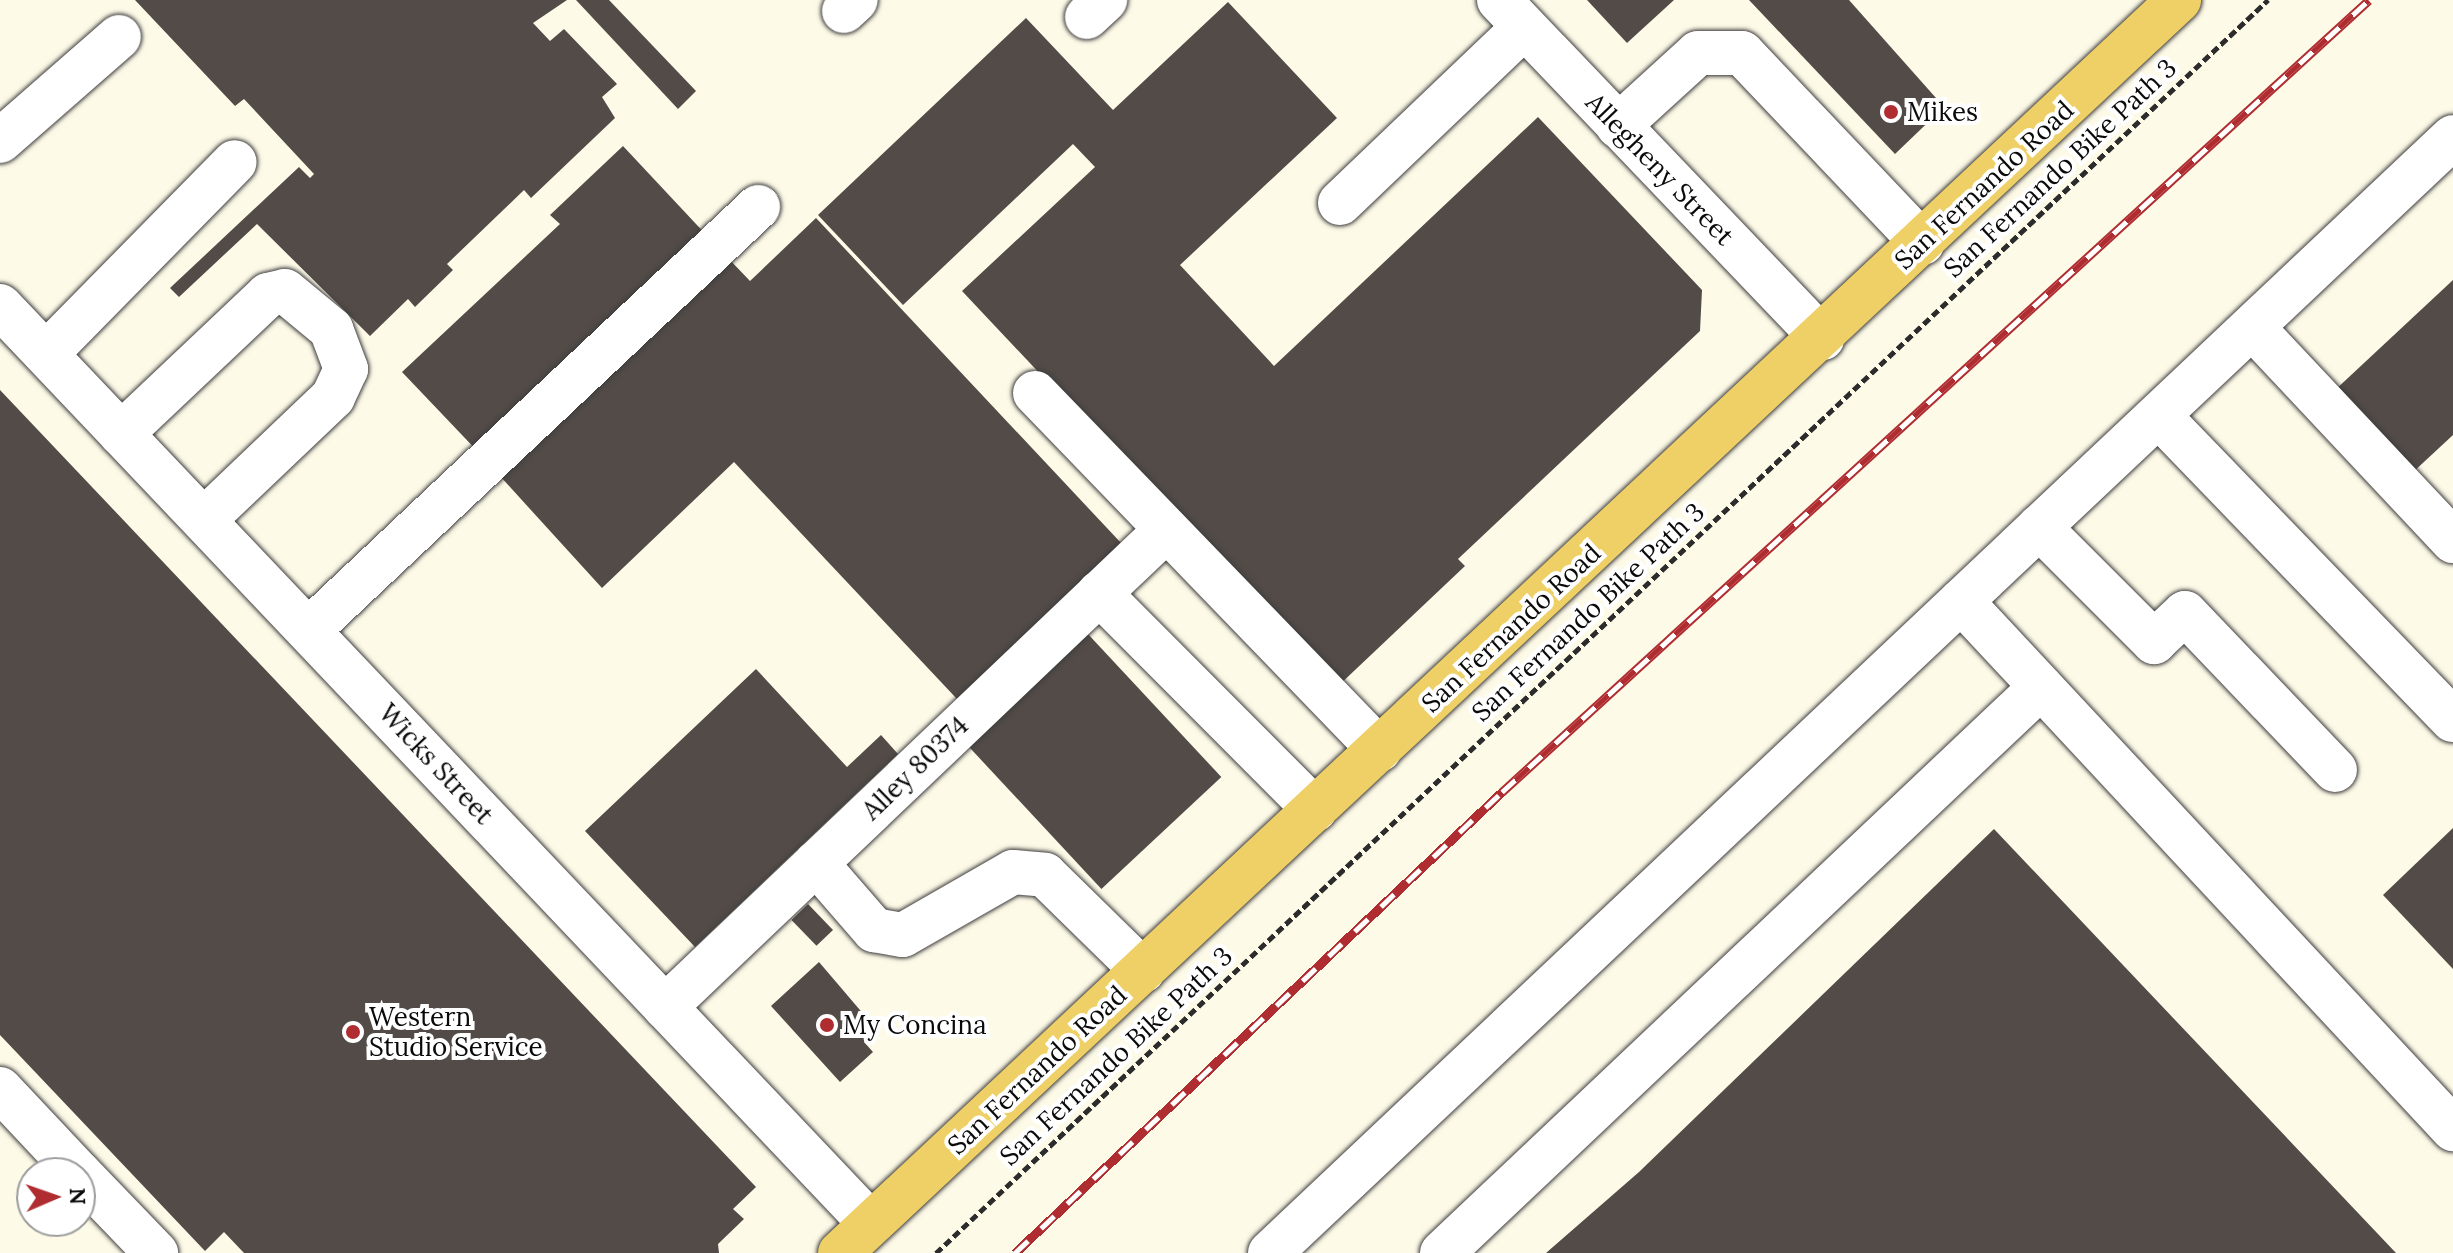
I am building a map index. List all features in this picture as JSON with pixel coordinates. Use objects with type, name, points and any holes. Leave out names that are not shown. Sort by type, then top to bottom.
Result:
[{"type":"main road","name":"San Fernando Road","points":[[856,1239],[1822,338],[2179,0]]},
{"type":"street","points":[[1340,203],[1511,13]]},
{"type":"street","name":"Allegheny Street","points":[[1511,13],[1822,338]]},
{"type":"street","points":[[0,141],[119,37]]},
{"type":"street","points":[[1618,126],[1698,53],[1742,53],[1922,243]]},
{"type":"street","points":[[1270,1253],[2039,527],[2161,418],[2450,146]]},
{"type":"street","points":[[46,354],[235,162]]},
{"type":"street","points":[[309,630],[758,207]]},
{"type":"street","points":[[121,434],[268,295],[285,291],[331,329],[346,369],[333,397],[205,519]]},
{"type":"street","name":"Wicks Street","points":[[0,306],[665,1007],[856,1239]]},
{"type":"street","points":[[2254,329],[2453,541]]},
{"type":"street","points":[[1035,393],[1380,750]]},
{"type":"street","points":[[2161,418],[2453,720]]},
{"type":"street","points":[[2039,527],[2154,642],[2185,613],[2335,770]]},
{"type":"street","name":"Alley 80374","points":[[665,1007],[1166,530]]},
{"type":"street","points":[[1099,593],[1315,810]]},
{"type":"street","points":[[1961,601],[2453,1129]]},
{"type":"street","points":[[1442,1253],[2041,687]]},
{"type":"street","points":[[816,863],[874,930],[903,935],[1013,872],[1045,875],[1143,971]]},
{"type":"street","points":[[0,1089],[65,1157]]},
{"type":"street","points":[[96,1190],[156,1253]]},
{"type":"path","name":"San Fernando Bike Path 3","points":[[936,1253],[2268,0]]},
{"type":"building","points":[[135,0],[567,0],[533,23],[550,41],[564,29],[617,84],[602,97],[615,118],[531,198],[524,190],[447,264],[453,270],[415,307],[408,299],[370,336],[257,224],[179,297],[170,288],[299,167],[310,178],[314,174],[244,99],[235,106]]},
{"type":"building","points":[[576,0],[609,0],[696,91],[678,109]]},
{"type":"building","points":[[1587,0],[1674,0],[1627,43]]},
{"type":"building","points":[[1749,0],[1849,0],[1944,107],[1895,154]]},
{"type":"building","points":[[1228,2],[1337,118],[1180,265],[1274,366],[1538,117],[1702,290],[1700,331],[1458,559],[1465,566],[1336,688],[962,291],[1095,167],[1073,144],[903,305],[818,215],[1026,18],[1113,110]]},
{"type":"building","points":[[623,146],[711,240],[482,456],[402,372],[560,224],[550,215]]},
{"type":"building","points":[[816,218],[1122,544],[957,699],[734,462],[602,588],[499,475],[728,258],[750,281]]},
{"type":"building","points":[[2453,280],[2453,435],[2411,474],[2334,391]]},
{"type":"building","points":[[0,390],[756,1187],[733,1209],[744,1219],[718,1244],[719,1253],[244,1253],[224,1232],[205,1251],[0,1035]]},
{"type":"building","points":[[1087,633],[1221,777],[1101,889],[967,745]]},
{"type":"building","points":[[756,669],[847,767],[881,735],[898,754],[695,947],[585,831]]},
{"type":"building","points":[[2453,828],[2453,969],[2383,895]]},
{"type":"building","points":[[1994,829],[2396,1253],[1546,1253],[1639,1172]]},
{"type":"building","points":[[808,904],[833,930],[816,946],[791,920]]},
{"type":"building","points":[[819,962],[877,1030],[864,1042],[873,1052],[840,1082],[771,1006]]},
{"type":"railway","points":[[1015,1253],[1502,792],[2369,0]]},
{"type":"place","name":"Mikes","points":[[1891,112]]},
{"type":"place","name":"My Concina","points":[[827,1025]]},
{"type":"place","name":"Western Studio Service","points":[[353,1032]]}]
